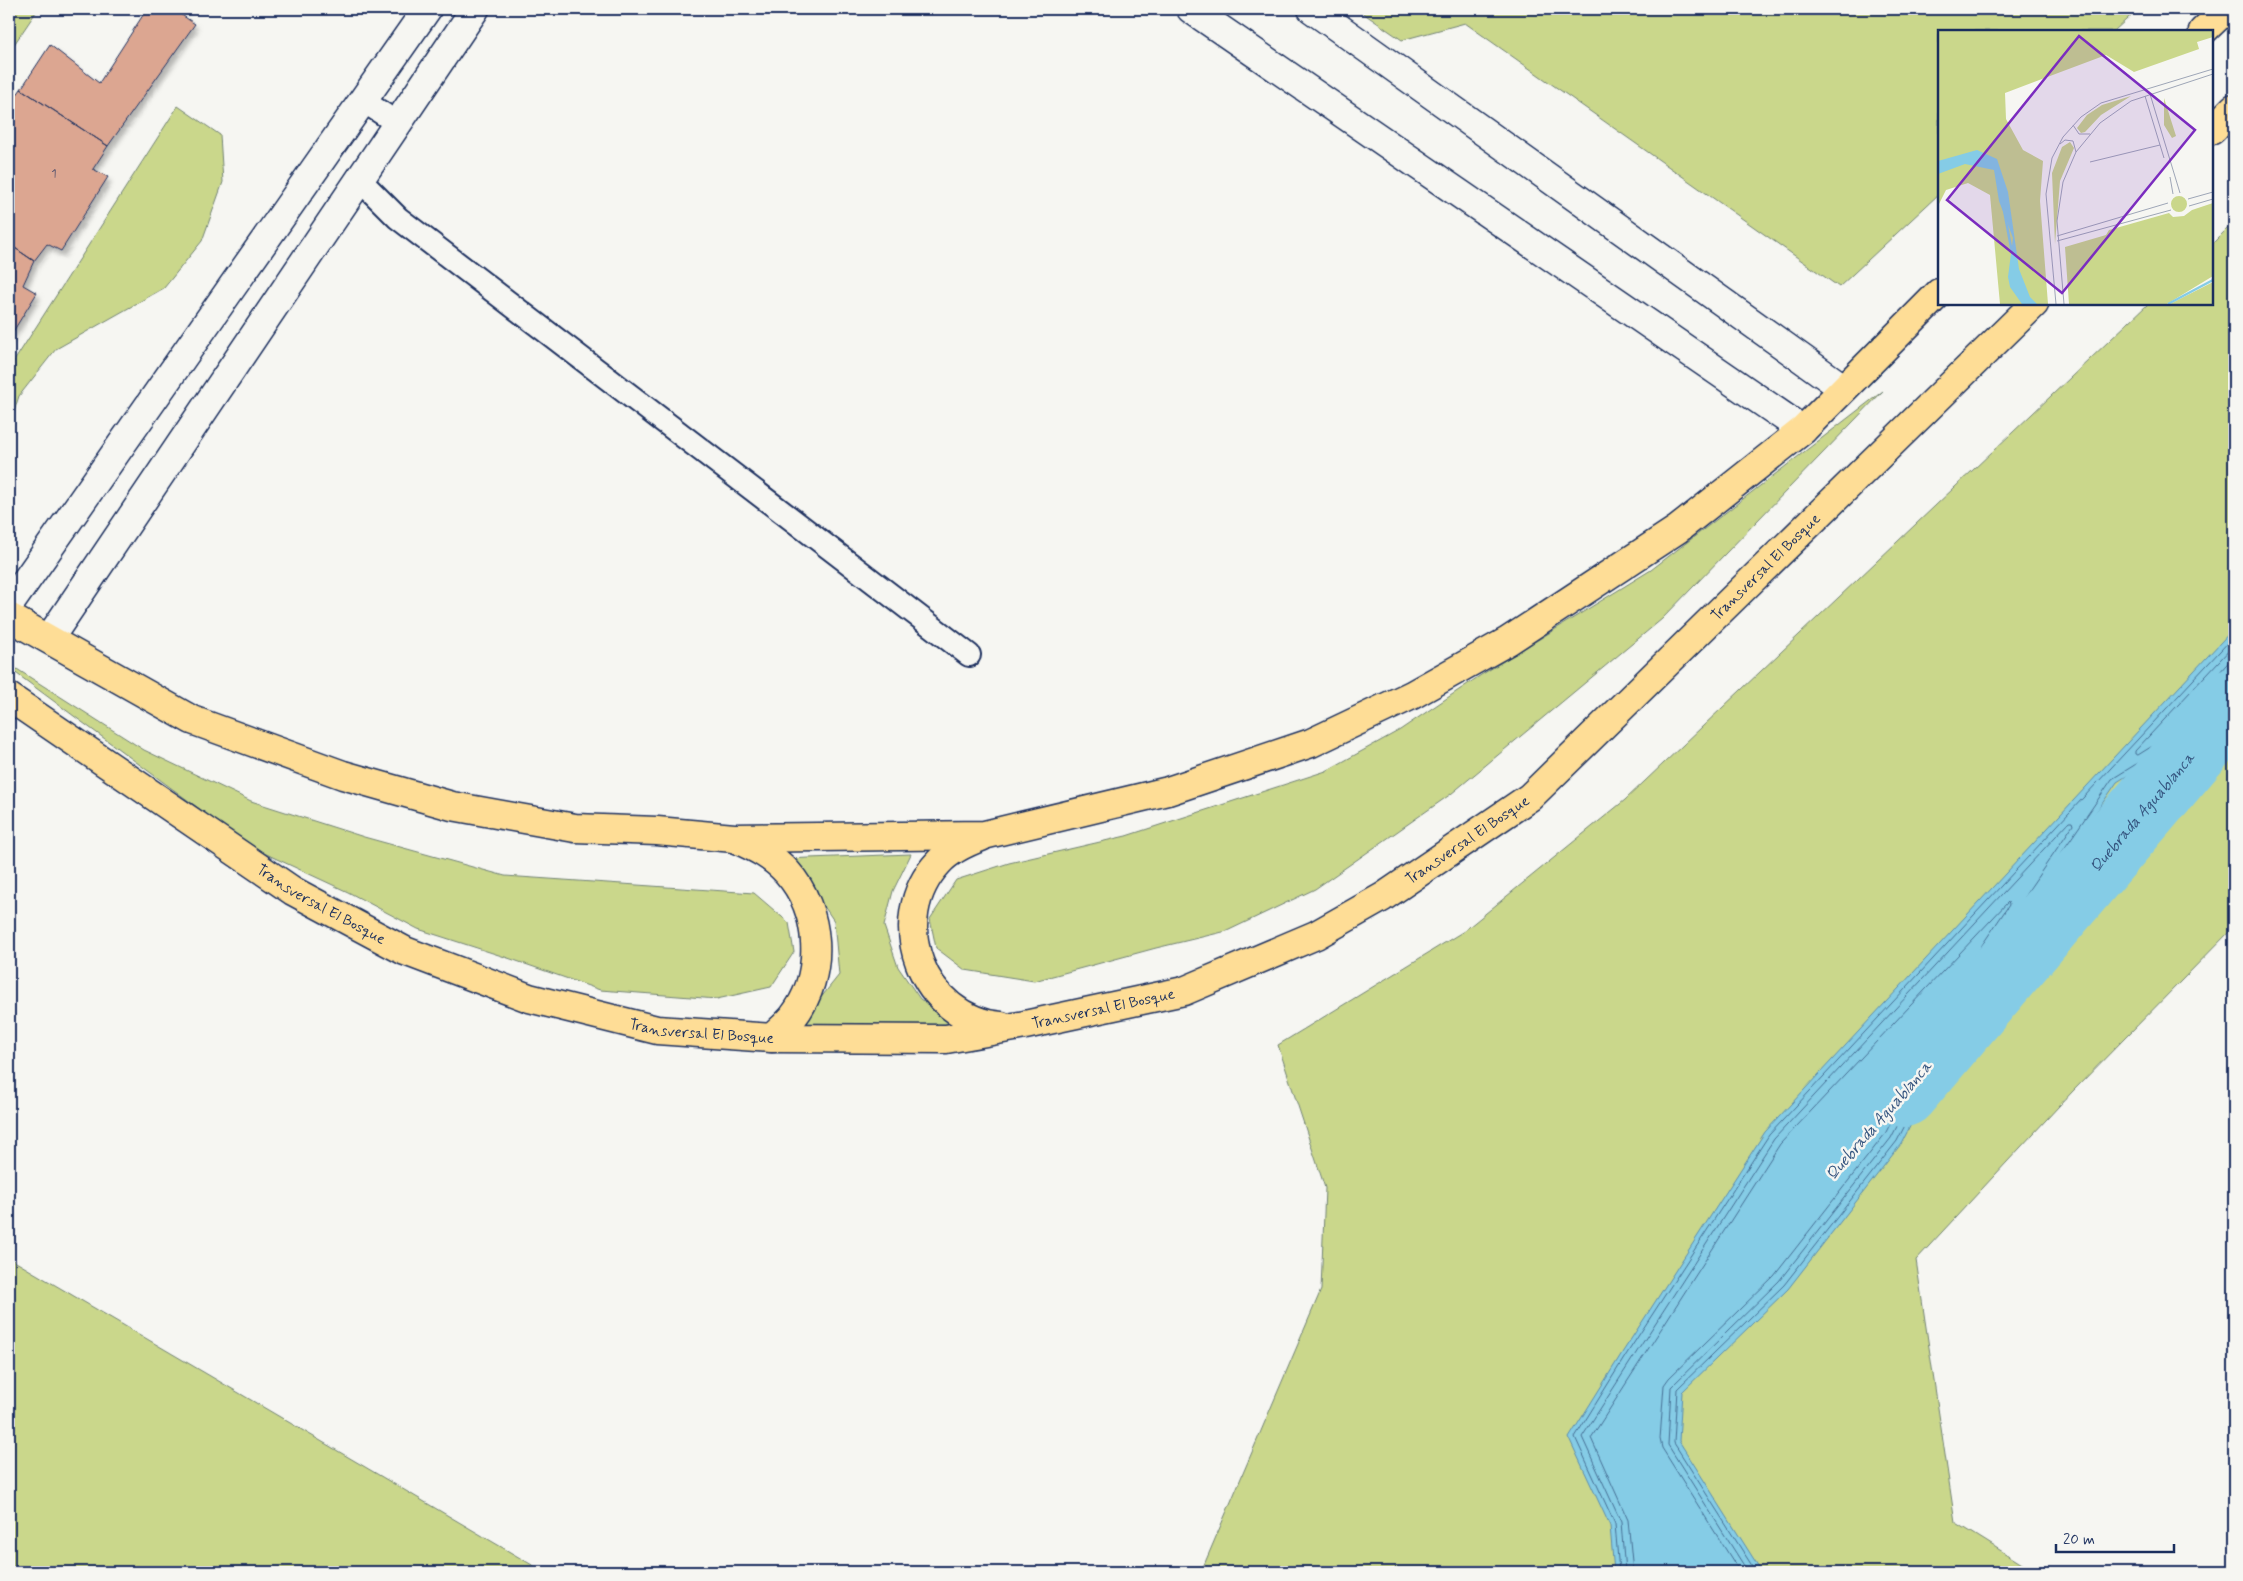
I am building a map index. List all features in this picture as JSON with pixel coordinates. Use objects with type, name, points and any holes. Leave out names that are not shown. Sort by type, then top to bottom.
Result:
[{"type":"main road","points":[[2204,30],[2226,9]]},
{"type":"main road","points":[[2213,129],[2234,108]]},
{"type":"main road","points":[[9,617],[192,720],[343,775],[452,806],[575,828],[657,831],[734,838],[984,835],[1040,824],[1168,791],[1311,743],[1412,694],[1508,641],[1678,529],[1803,430],[1938,294]]},
{"type":"main road","name":"Transversal El Bosque","points":[[9,697],[293,891],[405,952],[529,998],[657,1030],[772,1038],[946,1039],[1026,1025],[1184,991],[1316,935],[1383,897],[1530,797],[2033,305]]},
{"type":"main road","points":[[984,835],[960,845],[939,862],[923,884],[914,909],[912,936],[918,962],[931,986],[950,1006],[973,1020],[999,1026],[1026,1025]]},
{"type":"main road","points":[[734,838],[762,851],[787,871],[804,897],[814,927],[816,958],[809,989],[794,1016],[772,1038]]},
{"type":"street","points":[[9,605],[427,9]]},
{"type":"street","points":[[49,639],[475,9]]},
{"type":"street","points":[[1191,9],[1803,430]]},
{"type":"street","points":[[1312,9],[1843,388]]},
{"type":"lane","points":[[362,100],[397,123]]},
{"type":"lane","points":[[360,180],[398,218],[969,655]]},
{"type":"green space","points":[[9,9],[38,9],[9,52]]},
{"type":"green space","points":[[1357,9],[2138,9],[2115,30],[1938,30],[1938,195],[1839,287],[1465,23],[1402,40]]},
{"type":"green space","points":[[178,106],[220,135],[223,182],[202,241],[164,288],[56,349],[19,396],[9,427],[9,369]]},
{"type":"green space","points":[[2234,222],[2234,927],[2072,1092],[1916,1260],[1955,1522],[2035,1572],[1201,1572],[1321,1290],[1325,1188],[1278,1045],[1464,931],[1625,800],[2147,305],[2213,305],[2213,243]]},
{"type":"green space","points":[[1883,391],[1662,619],[1451,794],[1315,889],[1227,931],[1034,981],[965,970],[936,948],[930,919],[956,880],[1009,863],[1126,836],[1326,771],[1400,730],[1481,675],[1651,570]]},
{"type":"green space","points":[[9,664],[144,750],[251,801],[364,837],[505,876],[754,893],[789,923],[794,952],[771,987],[717,999],[600,990],[418,929],[348,892],[251,847],[9,668]]},
{"type":"green space","points":[[911,854],[893,891],[884,926],[898,967],[920,999],[958,1024],[800,1028],[815,1005],[839,975],[834,921],[809,884],[784,859]]},
{"type":"green space","points":[[9,1258],[544,1572],[9,1572]]},
{"type":"water","points":[[2234,628],[2234,709],[2117,782],[1999,953],[1901,1144],[1788,1289],[1682,1392],[1679,1441],[1762,1572],[1614,1572],[1610,1526],[1569,1438],[1765,1132]]},
{"type":"building","points":[[147,9],[173,9],[195,24],[108,146],[21,89],[50,45],[99,83]]},
{"type":"building","points":[[21,89],[108,146],[93,169],[108,177],[61,251],[47,244],[34,261],[9,244],[9,106]]},
{"type":"building","points":[[9,244],[34,261],[23,285],[37,293],[9,338]]},
{"type":"waterway","name":"Quebrada Aguablanca","points":[[1903,1092],[2234,703]]}]
